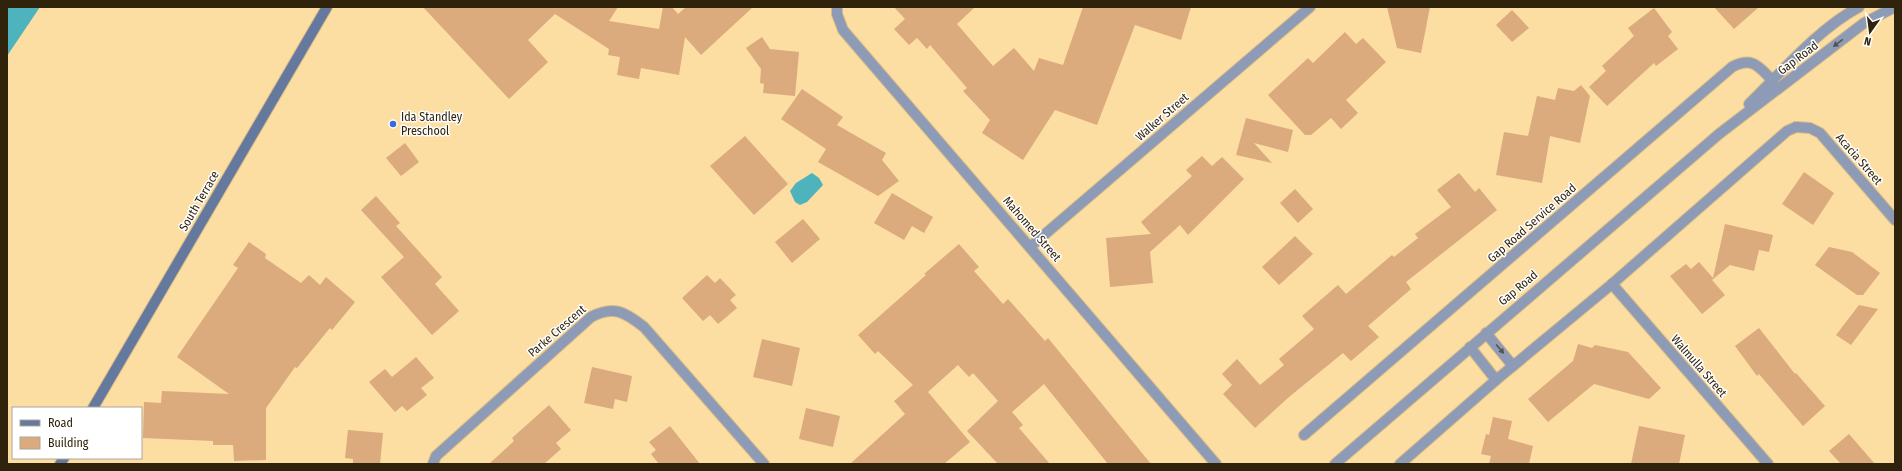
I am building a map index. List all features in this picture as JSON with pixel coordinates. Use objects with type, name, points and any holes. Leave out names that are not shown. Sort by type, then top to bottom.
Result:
[{"type":"street","name":"South Terrace","points":[[94,407],[327,7]]},
{"type":"street","name":"Mahomed Street","points":[[837,7],[837,14],[843,30],[1216,464]]},
{"type":"street","name":"Walker Street","points":[[1030,247],[1310,7]]},
{"type":"street","name":"Gap Road","points":[[1335,464],[1486,332],[1776,85],[1864,23],[1895,7]]},
{"type":"street","name":"Gap Road","points":[[1776,85],[1813,42],[1855,8]]},
{"type":"street","points":[[1855,8],[1864,23]]},
{"type":"street","name":"Gap Road Service Road","points":[[1304,435],[1732,67],[1741,62],[1754,63],[1776,85]]},
{"type":"street","name":"Acacia Street","points":[[1612,284],[1787,131],[1796,127],[1810,128],[1820,133],[1895,220]]},
{"type":"street","points":[[1400,464],[1496,380],[1612,284]]},
{"type":"street","name":"Walmulla Street","points":[[1612,284],[1768,464]]},
{"type":"street","name":"Parke Crescent","points":[[433,464],[436,456],[590,317],[603,311],[617,311],[629,315],[644,327],[764,464]]},
{"type":"street","points":[[1486,332],[1514,366]]},
{"type":"street","points":[[1470,347],[1496,380]]},
{"type":"water","points":[[7,7],[40,7],[7,56]]},
{"type":"water","points":[[812,173],[819,178],[823,185],[807,202],[800,205],[795,202],[790,191],[796,183]]},
{"type":"building","points":[[423,7],[618,7],[609,21],[659,29],[663,7],[672,7],[678,14],[686,7],[753,7],[701,55],[685,37],[679,75],[641,68],[639,79],[617,75],[620,57],[608,55],[609,49],[555,14],[528,40],[548,62],[509,99]]},
{"type":"building","points":[[894,7],[975,7],[957,24],[993,66],[1014,48],[1034,71],[1039,58],[1063,65],[1083,7],[1191,7],[1181,40],[1135,25],[1097,125],[1055,110],[1023,160],[982,133],[990,120],[963,91],[967,88],[930,45],[927,49],[917,38],[909,45],[894,29],[905,19]]},
{"type":"building","points":[[1387,7],[1430,7],[1421,53],[1397,48]]},
{"type":"building","points":[[1714,7],[1759,7],[1734,29]]},
{"type":"building","points":[[1654,8],[1672,32],[1668,36],[1678,49],[1656,66],[1654,63],[1607,106],[1589,87],[1606,71],[1602,66],[1634,36],[1628,28]]},
{"type":"building","points":[[1512,10],[1529,28],[1512,42],[1496,25]]},
{"type":"building","points":[[1345,32],[1356,44],[1363,38],[1386,62],[1346,100],[1358,113],[1341,129],[1331,118],[1311,135],[1305,135],[1268,95],[1308,58],[1313,63]]},
{"type":"building","points":[[762,37],[770,49],[799,52],[795,96],[763,93],[764,84],[760,83],[761,69],[746,48]]},
{"type":"building","points":[[1581,85],[1590,96],[1580,143],[1550,136],[1542,183],[1496,175],[1504,132],[1528,136],[1537,96],[1555,100],[1558,88],[1574,91]]},
{"type":"building","points":[[802,89],[843,117],[837,125],[886,153],[882,160],[899,181],[878,196],[818,162],[826,149],[781,119]]},
{"type":"building","points":[[1246,118],[1293,130],[1288,152],[1254,143],[1272,163],[1236,155]]},
{"type":"building","points":[[745,136],[788,184],[754,215],[710,166]]},
{"type":"building","points":[[405,143],[419,162],[401,176],[386,158]]},
{"type":"building","points":[[1202,156],[1212,166],[1222,157],[1244,179],[1188,235],[1180,225],[1150,252],[1153,283],[1110,287],[1106,238],[1151,234],[1141,222],[1192,176],[1186,170]]},
{"type":"building","points":[[1804,172],[1834,193],[1813,225],[1782,204]]},
{"type":"building","points":[[1459,173],[1475,192],[1479,188],[1497,210],[1406,282],[1411,289],[1368,326],[1379,337],[1351,361],[1343,353],[1289,397],[1255,428],[1223,394],[1232,385],[1222,374],[1237,359],[1260,385],[1284,365],[1279,359],[1314,329],[1302,316],[1338,285],[1346,294],[1392,255],[1394,257],[1418,238],[1415,234],[1451,207],[1437,190]]},
{"type":"building","points":[[1295,189],[1313,209],[1298,223],[1280,203]]},
{"type":"building","points":[[892,193],[933,217],[924,233],[912,226],[904,240],[874,223]]},
{"type":"building","points":[[376,196],[400,223],[396,226],[442,277],[435,284],[459,311],[432,335],[381,277],[404,257],[361,210]]},
{"type":"building","points":[[803,219],[820,239],[792,263],[775,242]]},
{"type":"building","points":[[1725,224],[1773,235],[1769,252],[1759,250],[1754,271],[1730,265],[1712,280],[1725,295],[1702,314],[1670,276],[1686,264],[1691,269],[1699,262],[1713,278]]},
{"type":"building","points":[[1295,236],[1313,254],[1279,285],[1262,267]]},
{"type":"building","points":[[249,242],[266,254],[265,258],[301,283],[309,275],[320,285],[326,277],[355,302],[332,330],[330,328],[297,368],[295,367],[266,408],[266,460],[234,461],[233,445],[213,445],[213,441],[143,438],[144,402],[161,403],[162,391],[229,394],[177,357],[238,268],[233,265]]},
{"type":"building","points":[[959,244],[979,267],[974,271],[1003,304],[1008,299],[1045,341],[1048,338],[1151,464],[1108,464],[1044,384],[1012,412],[1023,425],[1019,428],[1050,464],[998,464],[967,431],[998,401],[973,373],[969,377],[958,365],[928,392],[970,442],[944,464],[850,464],[905,414],[894,401],[913,385],[878,351],[875,354],[858,335]]},
{"type":"building","points":[[1829,247],[1852,252],[1880,273],[1863,295],[1857,295],[1815,265]]},
{"type":"building","points":[[707,275],[715,283],[720,278],[736,295],[730,300],[737,308],[718,324],[710,315],[703,321],[682,298]]},
{"type":"building","points":[[1859,305],[1878,309],[1851,345],[1836,335]]},
{"type":"building","points":[[1759,328],[1795,374],[1796,373],[1825,406],[1803,426],[1759,374],[1757,376],[1735,346]]},
{"type":"building","points":[[762,339],[800,348],[792,386],[753,377]]},
{"type":"building","points":[[1578,344],[1592,348],[1595,345],[1628,352],[1661,388],[1649,399],[1594,384],[1548,422],[1528,399],[1573,361]]},
{"type":"building","points":[[416,357],[434,378],[421,388],[427,395],[407,411],[402,406],[395,412],[369,382],[385,369],[392,377]]},
{"type":"building","points":[[592,367],[632,376],[627,402],[615,399],[613,409],[584,403]]},
{"type":"building","points":[[549,405],[571,430],[556,443],[561,449],[544,464],[489,464],[514,441],[512,438]]},
{"type":"building","points":[[806,408],[840,416],[833,447],[799,439]]},
{"type":"building","points":[[1493,417],[1512,421],[1508,439],[1533,446],[1529,464],[1489,464],[1491,456],[1481,454],[1486,434],[1489,435]]},
{"type":"building","points":[[670,426],[700,464],[659,464],[651,454],[656,450],[649,442]]},
{"type":"building","points":[[1639,426],[1685,435],[1679,464],[1631,464]]},
{"type":"building","points":[[348,430],[383,433],[380,464],[353,464],[353,459],[345,458]]},
{"type":"building","points":[[1849,434],[1875,464],[1841,464],[1829,451]]},
{"type":"place","name":"Ida Standley Preschool","points":[[393,124]]}]
